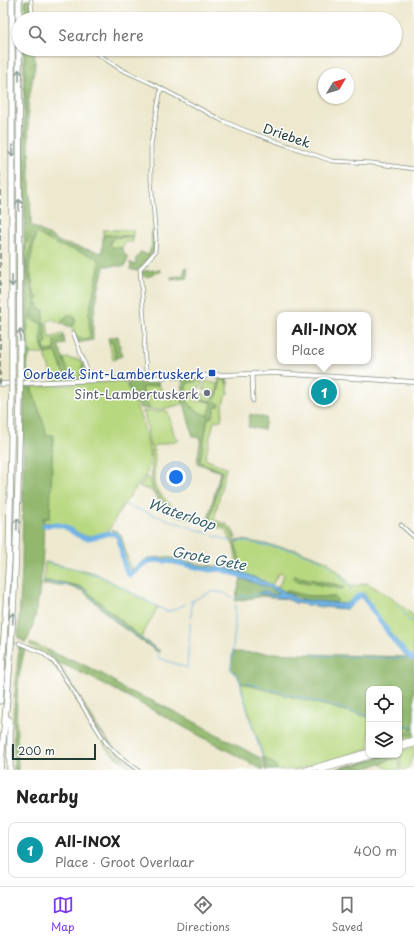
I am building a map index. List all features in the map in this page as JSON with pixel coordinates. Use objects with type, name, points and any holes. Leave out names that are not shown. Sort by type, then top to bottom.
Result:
[{"type":"highway","points":[[0,701],[9,559],[12,392],[12,0]]},
{"type":"highway","points":[[19,0],[19,12]]},
{"type":"highway","points":[[0,770],[6,713],[16,563],[20,392],[19,56]]},
{"type":"highway","points":[[0,658],[4,648]]},
{"type":"highway","points":[[6,713],[10,727],[10,770]]},
{"type":"highway","points":[[402,743],[414,740]]},
{"type":"highway","points":[[402,747],[414,744]]},
{"type":"highway","points":[[306,770],[366,753]]},
{"type":"highway","points":[[320,770],[366,757]]},
{"type":"main road","points":[[0,384],[291,373],[414,382]]},
{"type":"street","points":[[31,0],[32,12]]},
{"type":"street","name":"Driebek","points":[[101,56],[122,70],[161,88],[235,127],[305,151],[325,160],[337,162],[372,162],[414,169]]},
{"type":"street","points":[[147,378],[140,269],[155,252],[156,239],[151,180],[151,144],[161,88]]},
{"type":"street","points":[[73,332],[91,381]]},
{"type":"street","points":[[252,374],[253,401]]},
{"type":"street","points":[[401,525],[414,537]]},
{"type":"street","points":[[19,643],[38,650],[48,656],[56,664],[106,743],[118,755],[138,770]]},
{"type":"green space","points":[[25,0],[30,0],[32,12],[25,12]]},
{"type":"green space","points":[[23,56],[25,56],[25,137],[24,139]]},
{"type":"green space","points":[[25,56],[34,56],[35,65],[28,105],[31,225],[62,243],[102,253],[103,235],[133,236],[133,238],[122,237],[111,241],[110,245],[112,247],[122,248],[128,258],[125,266],[104,266],[93,319],[93,340],[77,343],[75,335],[85,339],[88,339],[90,336],[89,313],[100,263],[98,258],[60,246],[36,233],[29,267],[35,296],[38,297],[37,300],[34,301],[27,269],[27,260],[32,240],[30,238],[25,253],[30,309],[27,331],[28,344],[25,345],[24,225],[26,225],[24,139]]},
{"type":"green space","points":[[24,154],[25,155],[26,225],[24,225]]},
{"type":"green space","points":[[153,229],[155,243],[154,251],[138,271],[129,269],[131,267],[130,262],[134,265],[141,252],[148,255],[152,246],[151,232],[153,232]]},
{"type":"green space","points":[[103,230],[133,230],[133,236],[103,235]]},
{"type":"green space","points":[[36,233],[60,246],[94,255],[100,263],[89,313],[90,338],[85,339],[75,335],[72,327],[75,323],[75,318],[67,315],[61,324],[56,322],[55,319],[47,321],[49,338],[63,334],[63,337],[54,340],[55,350],[46,351],[43,344],[47,342],[45,335],[45,323],[43,323],[44,310],[39,309],[38,303],[34,303],[32,320],[42,323],[41,335],[45,354],[30,354],[31,352],[29,351],[27,328],[30,308],[25,268],[26,244],[30,238],[32,240],[27,260],[27,269],[34,301],[37,300],[38,297],[35,296],[29,267]]},
{"type":"green space","points":[[115,237],[133,238],[133,242],[126,242],[122,248],[112,247],[110,245],[111,241]]},
{"type":"green space","points":[[185,268],[187,268],[188,278],[171,280],[171,277],[182,276]]},
{"type":"green space","points":[[160,270],[160,272],[148,277],[142,275],[142,271]]},
{"type":"green space","points":[[35,302],[39,306],[39,309],[44,310],[43,323],[45,323],[45,335],[47,341],[43,344],[46,351],[55,350],[54,340],[64,337],[65,344],[58,345],[66,366],[69,380],[66,380],[56,352],[45,354],[43,350],[41,335],[42,323],[32,320]]},
{"type":"green space","points":[[67,315],[71,315],[75,318],[75,323],[72,327],[61,324]]},
{"type":"green space","points":[[118,336],[122,356],[116,358],[113,342],[109,342],[108,338]]},
{"type":"green space","points":[[109,342],[113,342],[116,359],[113,360]]},
{"type":"green space","points":[[31,351],[27,368],[31,381],[25,381],[25,354]]},
{"type":"green space","points":[[56,352],[66,380],[53,381],[45,354]]},
{"type":"green space","points":[[63,359],[78,359],[83,364],[79,379],[69,380],[67,368]]},
{"type":"green space","points":[[83,364],[90,379],[79,379]]},
{"type":"green space","points":[[202,378],[201,381],[187,383],[186,395],[189,404],[197,411],[208,416],[212,404],[216,402],[220,404],[219,406],[215,407],[211,418],[208,418],[200,462],[222,471],[210,520],[208,520],[220,472],[197,463],[201,437],[193,437],[182,395],[182,380]]},
{"type":"green space","points":[[219,378],[227,378],[228,383],[226,384],[225,379],[221,381],[216,398],[211,402],[202,400],[211,401],[217,392]]},
{"type":"green space","points":[[226,379],[227,384],[228,383],[228,394],[225,397],[221,420],[214,421],[205,459],[226,468],[214,520],[231,527],[236,538],[235,539],[232,532],[226,526],[196,519],[176,512],[162,500],[152,484],[151,451],[144,412],[142,413],[142,411],[159,412],[165,410],[168,412],[174,435],[179,440],[153,446],[155,454],[154,481],[157,489],[168,503],[178,510],[189,515],[209,520],[222,471],[200,462],[208,418],[213,415],[215,407],[219,406],[212,404],[208,416],[200,412],[189,404],[186,396],[186,387],[189,382],[202,380],[200,388],[196,387],[194,389],[197,396],[195,398],[197,402],[202,400],[211,403],[217,393],[221,381]]},
{"type":"green space","points":[[124,381],[139,412],[147,439],[149,463],[145,476],[122,507],[108,532],[85,536],[57,523],[43,522],[43,518],[49,518],[53,435],[46,435],[31,387]]},
{"type":"green space","points":[[128,381],[158,381],[159,385],[142,388],[145,401],[150,407],[149,409],[140,408],[128,386]]},
{"type":"green space","points":[[205,381],[218,384],[217,392],[211,401],[203,399],[202,393],[207,395],[207,397],[212,395],[212,391],[203,390]]},
{"type":"green space","points":[[159,385],[169,400],[182,396],[183,404],[158,410],[149,409],[145,401],[142,388]]},
{"type":"green space","points":[[24,387],[31,387],[46,435],[53,435],[50,518],[43,518],[42,563],[38,600],[31,632],[26,642],[18,638],[22,570]]},
{"type":"green space","points":[[250,414],[266,418],[264,430],[248,427]]},
{"type":"green space","points":[[147,476],[150,479],[152,488],[157,496],[171,511],[185,517],[219,525],[229,530],[232,535],[240,564],[240,572],[225,568],[200,566],[156,559],[147,561],[135,570],[129,572],[121,537],[118,533],[111,530],[117,531],[121,535],[131,570],[148,558],[167,557],[198,564],[222,567],[238,570],[234,547],[226,530],[174,514],[164,506],[151,490],[139,487]]},
{"type":"green space","points":[[243,540],[297,550],[327,561],[345,578],[351,587],[367,583],[390,597],[414,616],[414,658],[398,642],[375,612],[364,593],[360,593],[346,605],[335,603],[338,600],[335,597],[310,596],[286,590],[284,592],[278,587],[284,575],[279,573],[272,585],[242,573],[235,541]],"holes":[[[294,576],[343,586],[343,589],[298,581],[293,578]]]},
{"type":"green space","points":[[45,562],[95,573],[158,607],[141,638],[82,587],[59,582],[44,581]]},
{"type":"green space","points":[[294,576],[343,586],[343,589],[298,581],[293,578]]},
{"type":"green space","points":[[241,578],[271,588],[289,599],[262,596],[235,601]]},
{"type":"green space","points":[[44,581],[59,582],[82,587],[141,638],[160,651],[159,653],[118,624],[83,591],[65,585],[43,585]]},
{"type":"green space","points":[[286,590],[310,596],[335,597],[338,600],[335,603],[309,601],[284,592]]},
{"type":"green space","points":[[30,643],[48,650],[47,652],[57,660],[69,680],[48,655],[30,645]]},
{"type":"green space","points":[[19,646],[38,651],[53,661],[106,745],[135,770],[114,756],[107,749],[55,666],[41,655]]},
{"type":"green space","points":[[19,647],[25,649],[17,695],[18,770],[14,770],[13,717]]},
{"type":"green space","points":[[48,650],[76,661],[110,678],[123,689],[153,701],[189,719],[260,758],[263,770],[112,688],[59,663],[47,652]]},
{"type":"green space","points":[[233,652],[407,657],[414,660],[414,734],[405,736],[404,733],[413,728],[402,726],[402,686],[366,686],[366,716],[241,683],[231,669]]},
{"type":"green space","points":[[68,680],[69,680],[85,707]]},
{"type":"green space","points":[[241,683],[366,716],[366,750],[296,770],[277,770],[276,765],[264,758],[267,770],[265,770],[263,757],[243,694]]},
{"type":"green space","points":[[402,726],[414,728],[405,736],[414,734],[414,737],[402,740]]},
{"type":"green space","points":[[99,729],[120,754],[143,770],[121,756],[109,745]]},
{"type":"green space","points":[[414,747],[414,755],[407,770],[401,770],[400,758],[402,758],[402,750]]},
{"type":"green space","points":[[263,757],[276,765],[277,770],[267,770]]},
{"type":"green space","points":[[375,758],[380,758],[354,766],[330,770],[354,764]]},
{"type":"green space","points":[[380,758],[393,758],[365,769],[355,768],[335,770]]},
{"type":"green space","points":[[394,758],[398,758],[400,770],[391,770],[380,764]]},
{"type":"water","points":[[241,572],[277,587],[297,599],[345,604],[348,602],[351,606],[346,609],[322,607],[295,603],[286,598],[275,598],[265,594],[259,594],[258,593],[263,591],[275,595],[279,593],[240,578]]},
{"type":"waterway","name":"Waterloop","points":[[125,505],[233,542]]},
{"type":"waterway","name":"Grote Gete","points":[[44,525],[63,526],[86,538],[105,534],[117,535],[125,567],[130,575],[142,565],[149,561],[155,560],[175,562],[210,570],[221,569],[246,577]]},
{"type":"waterway","points":[[236,542],[243,541],[295,551],[316,558],[324,562],[348,585]]},
{"type":"waterway","points":[[48,563],[98,575],[166,611],[170,611],[186,604]]},
{"type":"waterway","points":[[45,582],[64,584],[83,589],[112,617],[158,651],[159,658],[187,668],[192,601]]},
{"type":"waterway","points":[[349,587],[358,596]]},
{"type":"waterway","points":[[190,602],[212,592],[221,592],[233,598]]},
{"type":"waterway","points":[[236,599],[242,596],[259,594]]},
{"type":"waterway","name":"Grote Gete","points":[[344,606],[347,606],[362,595],[395,642],[414,659]]},
{"type":"waterway","points":[[235,604],[235,627],[231,668],[233,673],[237,675]]},
{"type":"waterway","points":[[395,605],[399,608]]},
{"type":"waterway","points":[[402,610],[409,620],[414,622]]},
{"type":"waterway","points":[[311,655],[408,659],[410,657]]},
{"type":"waterway","points":[[239,676],[253,729]]},
{"type":"waterway","points":[[246,683],[366,715]]},
{"type":"waterway","points":[[402,725],[414,727]]},
{"type":"waterway","points":[[254,731],[263,758]]},
{"type":"tunnel","points":[[0,638],[19,643]]},
{"type":"railway","points":[[0,172],[0,386]]},
{"type":"place","name":"Oorbeek Sint-Lambertuskerk","points":[[212,373]]},
{"type":"place","name":"All-INOX","points":[[324,392]]},
{"type":"place","name":"Sint-Lambertuskerk","points":[[207,393]]}]
